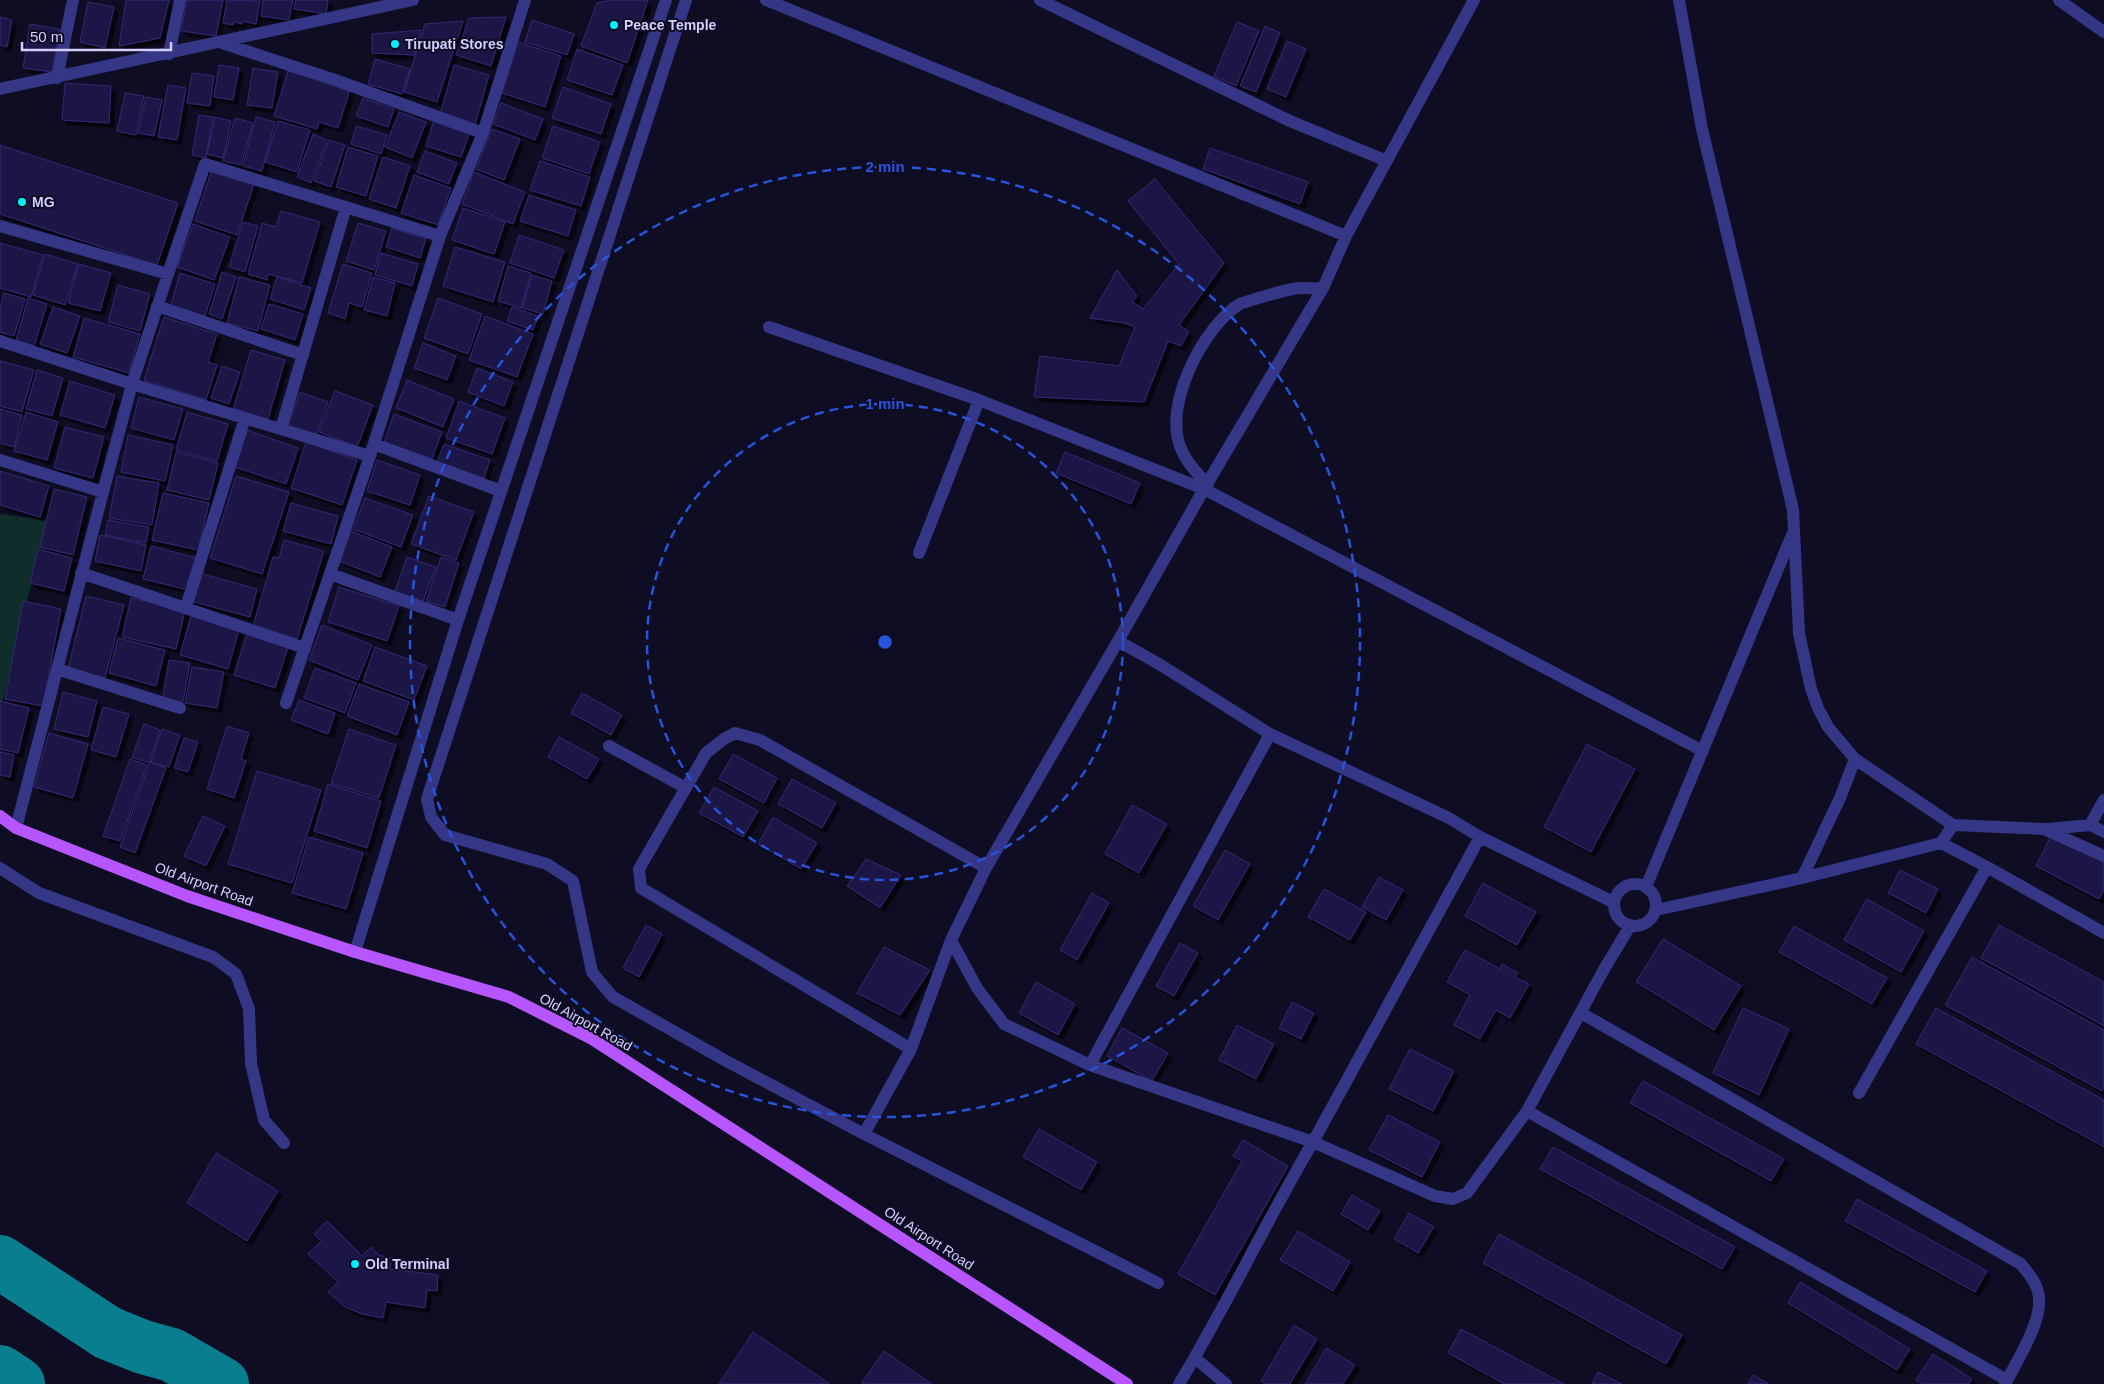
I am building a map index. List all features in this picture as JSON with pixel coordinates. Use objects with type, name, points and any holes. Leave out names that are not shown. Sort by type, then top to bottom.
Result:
[{"type":"main road","name":"Old Airport Road","points":[[0,816],[16,828],[187,896],[355,952],[509,997],[592,1039],[1127,1384]]},
{"type":"street","points":[[57,78],[73,0]]},
{"type":"street","points":[[169,54],[180,0]]},
{"type":"street","points":[[0,89],[413,0]]},
{"type":"street","points":[[286,703],[372,450],[440,236],[483,133],[525,0]]},
{"type":"street","points":[[355,952],[458,620],[666,0]]},
{"type":"street","points":[[686,0],[427,799],[431,817],[445,835],[548,864],[573,881],[592,972],[613,997],[728,1062],[864,1134],[1158,1283]]},
{"type":"street","points":[[766,0],[1346,236]]},
{"type":"street","points":[[1040,0],[1290,121],[1387,160]]},
{"type":"street","points":[[864,1134],[911,1048],[951,940],[986,868],[1323,288],[1346,236],[1474,0]]},
{"type":"street","points":[[1679,0],[1702,129],[1793,510],[1799,633],[1811,689],[1818,708],[1828,727],[1855,759],[1953,825],[2044,829],[2090,825],[2104,832]]},
{"type":"street","points":[[2059,0],[2104,32]]},
{"type":"street","points":[[220,42],[335,80],[483,133]]},
{"type":"street","points":[[16,828],[102,492],[132,384],[205,164],[440,236]]},
{"type":"street","points":[[281,429],[346,207]]},
{"type":"street","points":[[0,226],[168,274]]},
{"type":"street","points":[[1206,487],[1185,459],[1177,434],[1177,409],[1183,385],[1206,337],[1219,321],[1240,304],[1293,289],[1323,288]]},
{"type":"street","points":[[157,306],[303,355]]},
{"type":"street","points":[[769,327],[979,400],[1206,487],[1703,751]]},
{"type":"street","points":[[0,342],[244,418],[281,429],[372,450],[501,491]]},
{"type":"street","points":[[918,553],[979,400]]},
{"type":"street","points":[[186,607],[244,418]]},
{"type":"street","points":[[0,460],[102,492]]},
{"type":"street","points":[[1646,887],[1794,530]]},
{"type":"street","points":[[81,573],[305,648]]},
{"type":"street","points":[[330,574],[458,620]]},
{"type":"street","points":[[1118,641],[1159,664],[1270,734],[1449,818],[1480,838],[1613,902]]},
{"type":"street","points":[[57,669],[180,708]]},
{"type":"street","points":[[911,1048],[641,888],[639,869],[706,753],[724,738],[735,733],[760,740],[986,868]]},
{"type":"street","points":[[1090,1065],[1270,734]]},
{"type":"street","points":[[609,746],[686,788]]},
{"type":"street","points":[[1802,878],[1840,798],[1855,759]]},
{"type":"street","points":[[2090,825],[2104,800]]},
{"type":"street","points":[[1941,843],[1953,825]]},
{"type":"street","points":[[2044,829],[2104,856]]},
{"type":"street","points":[[1179,1384],[1195,1358],[1282,1193],[1313,1142],[1480,838]]},
{"type":"street","points":[[1656,910],[1802,878],[1941,843],[2104,933]]},
{"type":"street","points":[[1859,1093],[1987,867]]},
{"type":"street","points":[[0,868],[39,893],[213,957],[236,974],[249,1009],[251,1063],[264,1120],[284,1143]]},
{"type":"street","points":[[1633,884],[1646,887],[1655,897],[1656,910],[1646,924],[1639,927],[1630,926],[1623,923],[1617,917],[1613,902],[1620,889],[1633,884]]},
{"type":"street","points":[[951,940],[977,988],[1004,1024],[1090,1065],[1313,1142],[1435,1196],[1453,1199],[1467,1193],[1527,1111],[1603,971],[1630,926]]},
{"type":"street","points":[[1527,1111],[2006,1382],[2036,1322],[2039,1298],[2034,1280],[2021,1264],[1580,1013]]},
{"type":"street","points":[[1195,1358],[1226,1384]]},
{"type":"green space","points":[[0,514],[47,520],[0,711]]},
{"type":"building","points":[[126,0],[169,0],[160,38],[119,46]]},
{"type":"building","points":[[187,0],[223,0],[216,36],[181,31]]},
{"type":"building","points":[[227,0],[260,1],[256,24],[242,21],[242,24],[233,22],[233,25],[223,23]]},
{"type":"building","points":[[263,0],[293,0],[289,20],[261,16]]},
{"type":"building","points":[[296,0],[328,0],[326,14],[294,9]]},
{"type":"building","name":"Peace Temple","points":[[611,0],[648,0],[627,63],[581,46],[597,3]]},
{"type":"building","points":[[88,2],[114,7],[105,48],[80,42]]},
{"type":"building","points":[[0,17],[12,20],[7,47],[0,45]]},
{"type":"building","points":[[506,17],[491,66],[456,55],[469,18]]},
{"type":"building","points":[[532,20],[574,34],[567,55],[525,42]]},
{"type":"building","points":[[463,21],[437,102],[404,92],[425,24]]},
{"type":"building","points":[[1237,22],[1259,31],[1236,86],[1214,76]]},
{"type":"building","points":[[30,24],[60,29],[52,72],[23,68]]},
{"type":"building","points":[[1265,26],[1280,33],[1256,92],[1240,86]]},
{"type":"building","name":"Tirupati Stores","points":[[421,30],[414,55],[372,53],[372,34]]},
{"type":"building","points":[[1287,41],[1306,49],[1286,97],[1267,89]]},
{"type":"building","points":[[518,42],[561,56],[545,107],[502,93]]},
{"type":"building","points":[[577,49],[623,65],[612,95],[567,80]]},
{"type":"building","points":[[375,59],[410,69],[402,94],[368,84]]},
{"type":"building","points":[[219,65],[239,68],[233,100],[214,97]]},
{"type":"building","points":[[454,65],[489,75],[475,125],[440,114]]},
{"type":"building","points":[[253,68],[278,72],[272,108],[247,105]]},
{"type":"building","points":[[288,71],[350,89],[338,128],[319,122],[317,129],[274,116]]},
{"type":"building","points":[[192,73],[214,76],[210,106],[187,103]]},
{"type":"building","points":[[65,83],[111,86],[109,123],[62,120]]},
{"type":"building","points":[[168,85],[186,88],[177,140],[158,137]]},
{"type":"building","points":[[563,87],[611,104],[601,134],[552,118]]},
{"type":"building","points":[[125,93],[144,96],[136,135],[117,131]]},
{"type":"building","points":[[146,97],[162,100],[154,136],[138,133]]},
{"type":"building","points":[[363,98],[394,109],[388,127],[356,116]]},
{"type":"building","points":[[501,103],[543,119],[535,140],[493,124]]},
{"type":"building","points":[[399,112],[426,122],[412,158],[385,147]]},
{"type":"building","points":[[199,115],[213,117],[206,158],[192,155]]},
{"type":"building","points":[[215,117],[231,121],[223,158],[207,154]]},
{"type":"building","points":[[256,117],[275,122],[262,171],[243,166]]},
{"type":"building","points":[[235,118],[253,123],[241,165],[223,161]]},
{"type":"building","points":[[434,120],[470,132],[461,157],[426,146]]},
{"type":"building","points":[[278,121],[310,130],[297,172],[265,162]]},
{"type":"building","points":[[356,126],[387,135],[381,154],[351,144]]},
{"type":"building","points":[[553,126],[600,142],[589,174],[542,158]]},
{"type":"building","points":[[492,129],[520,139],[504,180],[476,169]]},
{"type":"building","points":[[313,134],[327,140],[311,183],[297,177]]},
{"type":"building","points":[[329,140],[345,145],[331,187],[314,181]]},
{"type":"building","points":[[0,145],[178,203],[157,265],[0,214]]},
{"type":"building","points":[[348,147],[378,156],[366,196],[336,187]]},
{"type":"building","points":[[1210,148],[1308,182],[1300,204],[1203,169]]},
{"type":"building","points":[[425,151],[457,163],[449,184],[417,172]]},
{"type":"building","points":[[383,157],[410,166],[396,208],[369,199]]},
{"type":"building","points":[[540,161],[590,177],[581,206],[530,190]]},
{"type":"building","points":[[212,170],[254,184],[237,235],[195,221]]},
{"type":"building","points":[[474,172],[525,192],[513,224],[462,204]]},
{"type":"building","points":[[414,175],[451,188],[438,225],[401,213]]},
{"type":"building","points":[[1155,179],[1224,263],[1179,325],[1189,332],[1181,346],[1168,341],[1144,402],[1034,397],[1040,356],[1119,366],[1135,327],[1124,323],[1090,318],[1117,270],[1137,296],[1132,302],[1143,309],[1179,264],[1128,201]]},
{"type":"building","points":[[529,195],[576,210],[568,236],[520,221]]},
{"type":"building","points":[[463,208],[505,222],[494,254],[452,240]]},
{"type":"building","points":[[281,211],[320,222],[302,283],[268,274],[267,280],[248,274],[262,223],[276,227]]},
{"type":"building","points":[[243,222],[258,226],[245,272],[229,267]]},
{"type":"building","points":[[358,223],[386,231],[374,270],[346,261]]},
{"type":"building","points":[[193,224],[230,237],[214,280],[177,267]]},
{"type":"building","points":[[392,228],[426,239],[420,258],[386,247]]},
{"type":"building","points":[[519,235],[564,250],[554,278],[510,263]]},
{"type":"building","points":[[0,243],[43,255],[31,297],[0,288]]},
{"type":"building","points":[[455,247],[505,262],[493,302],[443,286]]},
{"type":"building","points":[[381,253],[418,264],[412,286],[375,275]]},
{"type":"building","points":[[45,254],[78,264],[65,305],[33,295]]},
{"type":"building","points":[[79,264],[111,273],[100,311],[68,303]]},
{"type":"building","points":[[343,264],[372,273],[362,307],[349,303],[345,319],[328,313]]},
{"type":"building","points":[[508,266],[531,273],[521,308],[498,301]]},
{"type":"building","points":[[222,272],[236,277],[222,319],[209,314]]},
{"type":"building","points":[[180,273],[215,284],[204,319],[170,308]]},
{"type":"building","points":[[532,275],[552,281],[543,314],[522,308]]},
{"type":"building","points":[[239,277],[270,285],[258,331],[227,323]]},
{"type":"building","points":[[277,277],[311,288],[304,310],[270,299]]},
{"type":"building","points":[[373,277],[395,283],[387,316],[364,310]]},
{"type":"building","points":[[118,285],[150,294],[140,331],[108,322]]},
{"type":"building","points":[[4,293],[25,299],[14,336],[0,332],[0,308]]},
{"type":"building","points":[[28,298],[47,304],[34,346],[16,340]]},
{"type":"building","points":[[438,298],[482,314],[468,354],[424,338]]},
{"type":"building","points":[[269,304],[303,314],[295,340],[261,329]]},
{"type":"building","points":[[53,307],[80,316],[67,353],[40,344]]},
{"type":"building","points":[[512,307],[538,316],[533,330],[507,321]]},
{"type":"building","points":[[485,316],[533,334],[517,377],[469,360]]},
{"type":"building","points":[[164,317],[217,334],[208,362],[217,365],[206,400],[144,380]]},
{"type":"building","points":[[84,318],[140,334],[129,373],[73,357]]},
{"type":"building","points":[[423,343],[456,356],[447,380],[414,368]]},
{"type":"building","points":[[251,350],[285,360],[268,419],[233,409]]},
{"type":"building","points":[[0,361],[34,370],[22,412],[0,406]]},
{"type":"building","points":[[222,366],[240,372],[229,404],[211,398]]},
{"type":"building","points":[[477,368],[513,382],[504,406],[468,392]]},
{"type":"building","points":[[37,370],[63,378],[52,416],[26,409]]},
{"type":"building","points":[[407,380],[454,399],[443,427],[396,408]]},
{"type":"building","points":[[70,381],[115,395],[105,428],[60,415]]},
{"type":"building","points":[[335,391],[373,405],[357,447],[319,432]]},
{"type":"building","points":[[300,392],[328,402],[316,436],[288,426]]},
{"type":"building","points":[[139,397],[183,409],[174,440],[131,428]]},
{"type":"building","points":[[459,401],[505,418],[492,454],[446,438]]},
{"type":"building","points":[[0,409],[22,415],[14,447],[0,443]]},
{"type":"building","points":[[26,412],[58,422],[47,460],[14,451]]},
{"type":"building","points":[[187,412],[228,424],[217,461],[176,450]]},
{"type":"building","points":[[394,414],[442,432],[432,459],[384,442]]},
{"type":"building","points":[[65,427],[104,437],[93,478],[54,468]]},
{"type":"building","points":[[247,430],[298,448],[286,484],[235,467]]},
{"type":"building","points":[[128,435],[173,445],[165,481],[121,472]]},
{"type":"building","points":[[306,442],[357,460],[342,505],[291,488]]},
{"type":"building","points":[[444,444],[490,460],[484,478],[437,462]]},
{"type":"building","points":[[176,452],[218,463],[209,500],[167,490]]},
{"type":"building","points":[[1065,452],[1140,483],[1131,504],[1056,473]]},
{"type":"building","points":[[377,460],[420,475],[410,505],[367,491]]},
{"type":"building","points":[[0,471],[49,486],[40,517],[0,505]]},
{"type":"building","points":[[117,476],[159,483],[152,525],[109,518]]},
{"type":"building","points":[[236,476],[289,492],[262,574],[210,558]]},
{"type":"building","points":[[54,489],[87,497],[73,555],[40,547]]},
{"type":"building","points":[[163,493],[209,503],[198,550],[152,540]]},
{"type":"building","points":[[429,496],[474,512],[456,560],[411,544]]},
{"type":"building","points":[[365,498],[413,515],[401,547],[353,529]]},
{"type":"building","points":[[291,503],[338,516],[331,544],[283,531]]},
{"type":"building","points":[[108,520],[149,527],[146,543],[105,535]]},
{"type":"building","points":[[351,531],[392,547],[380,577],[339,561]]},
{"type":"building","points":[[100,535],[146,545],[141,571],[95,561]]},
{"type":"building","points":[[284,540],[324,551],[297,639],[253,626],[273,557],[279,558]]},
{"type":"building","points":[[151,546],[197,558],[189,590],[143,579]]},
{"type":"building","points":[[38,549],[72,558],[64,591],[30,583]]},
{"type":"building","points":[[407,557],[436,567],[422,604],[394,594]]},
{"type":"building","points":[[441,557],[459,563],[445,607],[426,601]]},
{"type":"building","points":[[199,573],[257,589],[250,617],[191,601]]},
{"type":"building","points":[[339,587],[399,606],[387,641],[328,622]]},
{"type":"building","points":[[86,596],[124,605],[105,678],[68,669]]},
{"type":"building","points":[[131,598],[185,610],[176,649],[122,637]]},
{"type":"building","points":[[23,601],[61,609],[43,706],[5,699]]},
{"type":"building","points":[[191,616],[239,629],[228,669],[180,655]]},
{"type":"building","points":[[322,625],[372,645],[358,680],[309,660]]},
{"type":"building","points":[[248,631],[289,644],[275,688],[234,675]]},
{"type":"building","points":[[118,638],[165,650],[156,686],[109,673]]},
{"type":"building","points":[[375,647],[427,666],[414,700],[363,681]]},
{"type":"building","points":[[169,660],[190,663],[183,702],[163,698]]},
{"type":"building","points":[[192,667],[224,672],[217,708],[185,703]]},
{"type":"building","points":[[315,668],[356,683],[345,713],[304,698]]},
{"type":"building","points":[[359,684],[409,702],[397,735],[347,716]]},
{"type":"building","points":[[63,692],[97,701],[88,737],[54,729]]},
{"type":"building","points":[[582,693],[622,715],[611,735],[571,713]]},
{"type":"building","points":[[299,700],[335,713],[328,734],[291,720]]},
{"type":"building","points":[[0,701],[29,708],[18,753],[0,749]]},
{"type":"building","points":[[103,707],[129,714],[116,757],[91,750]]},
{"type":"building","points":[[144,724],[160,730],[149,763],[132,757]]},
{"type":"building","points":[[227,726],[249,733],[241,759],[246,761],[234,798],[207,789]]},
{"type":"building","points":[[162,729],[180,735],[169,767],[151,762]]},
{"type":"building","points":[[349,729],[396,745],[379,798],[331,783]]},
{"type":"building","points":[[49,733],[88,744],[73,798],[34,787]]},
{"type":"building","points":[[559,737],[599,759],[587,779],[548,757]]},
{"type":"building","points":[[184,738],[198,742],[188,772],[174,768]]},
{"type":"building","points":[[1587,744],[1635,769],[1591,852],[1544,827]]},
{"type":"building","points":[[0,752],[14,755],[10,777],[0,775]]},
{"type":"building","points":[[733,754],[777,778],[764,803],[719,779]]},
{"type":"building","points":[[130,759],[147,765],[120,841],[103,836]]},
{"type":"building","points":[[150,762],[166,768],[135,853],[120,847]]},
{"type":"building","points":[[257,771],[321,790],[292,883],[228,864]]},
{"type":"building","points":[[792,779],[836,803],[822,828],[778,804]]},
{"type":"building","points":[[328,784],[381,801],[367,848],[314,831]]},
{"type":"building","points":[[714,787],[758,811],[743,837],[699,813]]},
{"type":"building","points":[[1132,805],[1167,824],[1139,873],[1105,854]]},
{"type":"building","points":[[203,816],[225,826],[206,866],[184,856]]},
{"type":"building","points":[[773,817],[817,843],[801,869],[758,844]]},
{"type":"building","points":[[2052,834],[2104,861],[2104,890],[2099,899],[2036,866]]},
{"type":"building","points":[[309,837],[363,853],[346,909],[292,893]]},
{"type":"building","points":[[1225,850],[1250,864],[1218,920],[1193,906]]},
{"type":"building","points":[[866,859],[901,875],[880,908],[847,886]]},
{"type":"building","points":[[1900,870],[1938,889],[1926,913],[1888,893]]},
{"type":"building","points":[[1379,877],[1403,890],[1386,920],[1362,907]]},
{"type":"building","points":[[1483,883],[1536,912],[1517,945],[1465,916]]},
{"type":"building","points":[[1324,889],[1366,912],[1350,940],[1308,917]]},
{"type":"building","points":[[1092,893],[1109,903],[1077,960],[1060,950]]},
{"type":"building","points":[[1867,899],[1924,931],[1901,972],[1844,940]]},
{"type":"building","points":[[646,925],[662,934],[639,977],[623,968]]},
{"type":"building","points":[[1999,925],[2104,982],[2104,1026],[1981,958]]},
{"type":"building","points":[[1794,926],[1887,978],[1872,1004],[1779,952]]},
{"type":"building","points":[[1663,939],[1741,986],[1714,1030],[1636,982]]},
{"type":"building","points":[[1180,943],[1198,953],[1174,996],[1156,986]]},
{"type":"building","points":[[884,947],[930,970],[900,1015],[857,993]]},
{"type":"building","points":[[1465,950],[1500,969],[1502,964],[1518,973],[1515,977],[1529,984],[1510,1018],[1496,1010],[1480,1039],[1454,1025],[1470,995],[1447,982]]},
{"type":"building","points":[[1972,957],[2104,1030],[2104,1087],[2102,1091],[1945,1005]]},
{"type":"building","points":[[1036,982],[1075,1004],[1058,1035],[1019,1013]]},
{"type":"building","points":[[1292,1002],[1314,1013],[1301,1039],[1279,1028]]},
{"type":"building","points":[[1743,1008],[1789,1029],[1759,1095],[1713,1073]]},
{"type":"building","points":[[1936,1008],[2104,1100],[2104,1147],[1916,1044]]},
{"type":"building","points":[[1237,1025],[1274,1044],[1256,1079],[1219,1060]]},
{"type":"building","points":[[1122,1028],[1168,1053],[1152,1081],[1107,1056]]},
{"type":"building","points":[[1410,1049],[1454,1071],[1433,1111],[1389,1089]]},
{"type":"building","points":[[1643,1081],[1784,1159],[1771,1181],[1630,1103]]},
{"type":"building","points":[[1388,1115],[1440,1142],[1422,1177],[1369,1150]]},
{"type":"building","points":[[1039,1129],[1097,1162],[1081,1190],[1023,1157]]},
{"type":"building","points":[[1243,1140],[1288,1166],[1215,1295],[1178,1274],[1242,1161],[1233,1156]]},
{"type":"building","points":[[1553,1147],[1735,1247],[1722,1269],[1540,1169]]},
{"type":"building","points":[[216,1153],[278,1191],[247,1241],[187,1203]]},
{"type":"building","points":[[1352,1195],[1380,1211],[1368,1230],[1341,1214]]},
{"type":"building","points":[[1857,1199],[1987,1271],[1975,1292],[1845,1221]]},
{"type":"building","points":[[1409,1213],[1434,1227],[1418,1253],[1394,1239]]},
{"type":"building","name":"Old Terminal","points":[[327,1221],[362,1256],[371,1247],[379,1255],[392,1258],[390,1269],[438,1275],[437,1291],[427,1290],[425,1308],[386,1302],[383,1318],[362,1314],[345,1307],[328,1292],[338,1282],[308,1254],[321,1241],[314,1234]]},
{"type":"building","points":[[1298,1231],[1350,1262],[1333,1291],[1280,1260]]},
{"type":"building","points":[[1499,1234],[1682,1335],[1666,1364],[1483,1263]]},
{"type":"building","points":[[1800,1282],[1910,1349],[1897,1370],[1788,1303]]},
{"type":"building","points":[[1294,1325],[1317,1339],[1290,1384],[1266,1384],[1261,1381]]},
{"type":"building","points":[[1461,1329],[1564,1384],[1504,1384],[1448,1353]]},
{"type":"building","points":[[753,1332],[830,1384],[719,1384]]},
{"type":"building","points":[[1326,1348],[1355,1365],[1343,1384],[1305,1384]]},
{"type":"building","points":[[884,1351],[932,1384],[861,1384]]},
{"type":"building","points":[[1933,1354],[1972,1379],[1969,1384],[1922,1384],[1916,1380]]},
{"type":"building","points":[[1598,1372],[1622,1384],[1592,1384]]},
{"type":"building","points":[[1753,1375],[1769,1384],[1748,1384]]},
{"type":"taxiway","points":[[0,1262],[108,1333],[143,1347],[172,1355],[222,1384]]},
{"type":"taxiway","points":[[0,1372],[18,1384]]},
{"type":"place","name":"Peace Temple","points":[[614,25]]},
{"type":"place","name":"Tirupati Stores","points":[[395,44]]},
{"type":"place","name":"MG","points":[[22,202]]},
{"type":"place","name":"Old Terminal","points":[[355,1264]]}]
